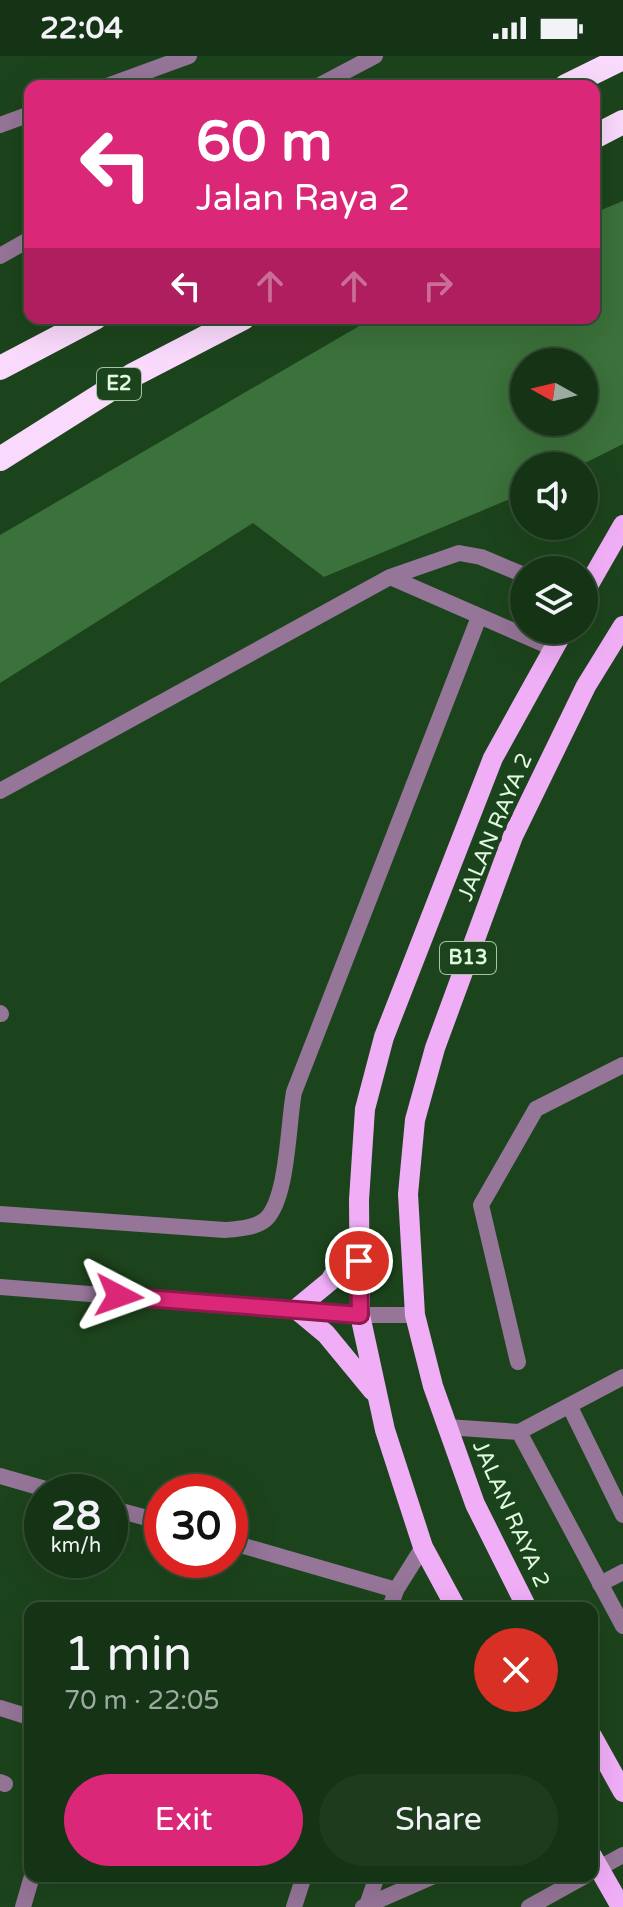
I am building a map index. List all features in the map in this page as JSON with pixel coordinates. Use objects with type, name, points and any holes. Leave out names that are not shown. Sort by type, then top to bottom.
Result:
[{"type":"highway","points":[[578,80],[623,58]]},
{"type":"highway","points":[[600,134],[623,122]]},
{"type":"highway","points":[[0,368],[84,324]]},
{"type":"highway","name":"E2","points":[[0,459],[133,375],[231,324]]},
{"type":"main road","points":[[598,566],[623,525]]},
{"type":"main road","name":"JALAN RAYA 2","points":[[524,1602],[475,1504],[447,1427],[415,1315],[408,1194],[415,1120],[435,1048],[513,836],[586,686],[623,626]]},
{"type":"main road","name":"JALAN RAYA 2","points":[[453,1602],[423,1547],[378,1398],[360,1315],[359,1232],[365,1109],[384,1037],[493,758],[557,644]]},
{"type":"main road","points":[[359,1232],[330,1281],[296,1309],[354,1364],[378,1398]]},
{"type":"main road","points":[[598,1747],[623,1792]]},
{"type":"main road","points":[[598,1876],[621,1907]]},
{"type":"street","points":[[123,80],[189,56]]},
{"type":"street","points":[[329,80],[368,58]]},
{"type":"street","points":[[0,125],[24,116]]},
{"type":"street","points":[[0,256],[24,242]]},
{"type":"street","points":[[0,791],[390,577],[459,553],[481,557],[510,569]]},
{"type":"street","points":[[390,577],[555,649]]},
{"type":"street","points":[[0,1214],[225,1230],[246,1228],[265,1220],[276,1206],[281,1184],[294,1092],[479,617]]},
{"type":"street","points":[[518,1362],[481,1205],[536,1109],[623,1065]]},
{"type":"street","points":[[0,1287],[360,1315],[415,1315]]},
{"type":"street","points":[[447,1427],[519,1432],[623,1377]]},
{"type":"street","points":[[570,1407],[623,1515]]},
{"type":"street","points":[[519,1432],[623,1626]]},
{"type":"street","points":[[0,1476],[24,1483]]},
{"type":"street","points":[[248,1547],[396,1590]]},
{"type":"street","points":[[392,1602],[396,1590],[423,1547]]},
{"type":"street","points":[[600,1584],[623,1572]]},
{"type":"street","points":[[0,1708],[24,1715]]},
{"type":"street","points":[[598,1865],[623,1855]]},
{"type":"street","points":[[23,1907],[30,1882]]},
{"type":"street","points":[[294,1907],[302,1882]]},
{"type":"street","points":[[365,1906],[375,1882]]},
{"type":"street","points":[[365,1906],[420,1882]]},
{"type":"street","points":[[529,1907],[569,1882]]},
{"type":"green space","points":[[623,201],[623,444],[598,456],[598,452],[510,452],[510,499],[324,577],[253,523],[0,683],[0,535],[363,324],[600,324],[600,211]]},
{"type":"route","points":[[119,1296],[360,1315],[359,1261]]}]
